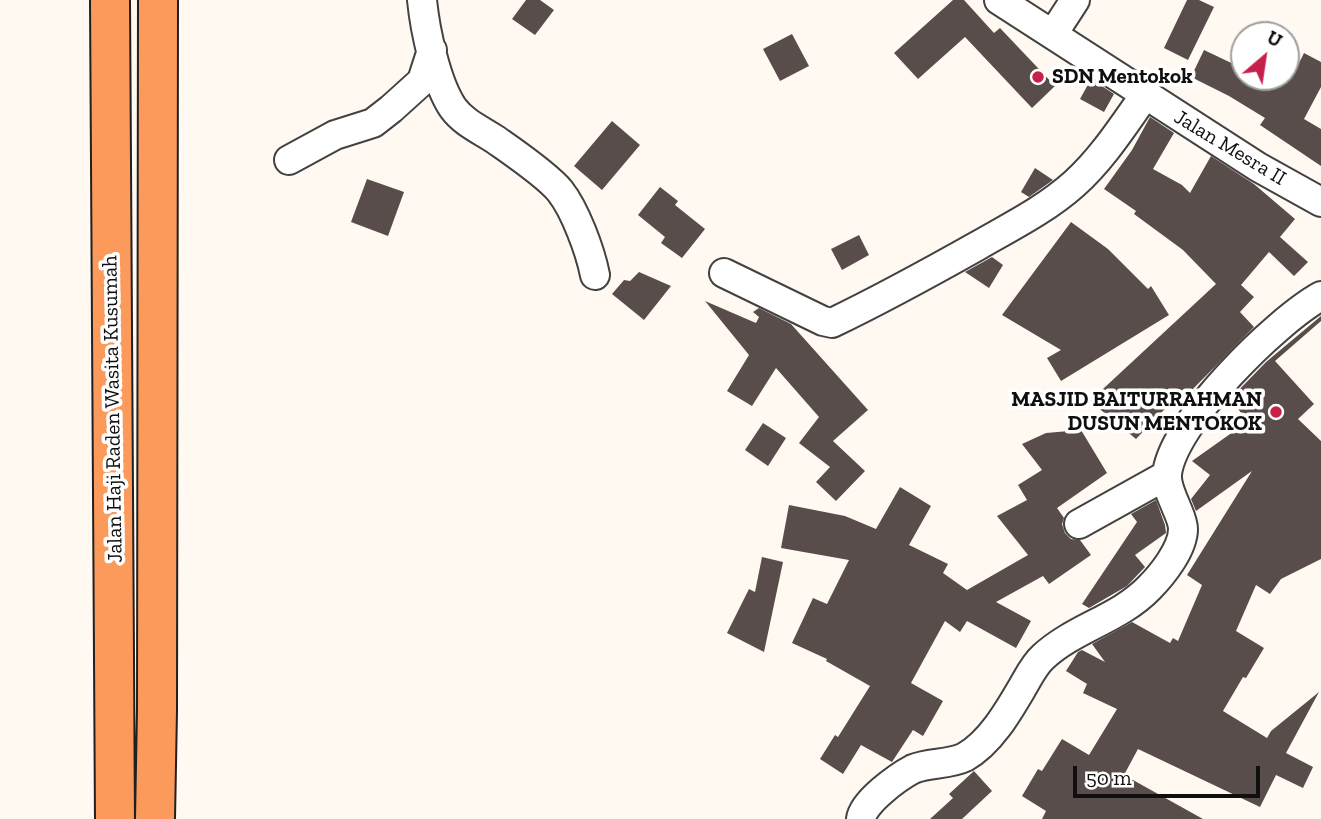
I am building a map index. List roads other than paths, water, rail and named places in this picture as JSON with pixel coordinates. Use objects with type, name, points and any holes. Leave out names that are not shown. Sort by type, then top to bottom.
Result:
[{"type":"highway","name":"Jalan Haji Raden Wasita Kusumah","points":[[110,0],[115,819]]},
{"type":"highway","name":"Jalan Haji Raden Wasita Kusumah","points":[[155,819],[158,0]]},
{"type":"highway","points":[[111,243],[156,246]]},
{"type":"street","points":[[422,0],[425,27],[447,98],[463,120],[498,141],[560,191],[586,243],[595,275]]},
{"type":"street","name":"Jalan Mesra II","points":[[999,0],[1258,167],[1321,202]]},
{"type":"street","points":[[1053,34],[1075,0]]},
{"type":"street","points":[[289,160],[335,135],[373,123],[422,81],[432,50]]},
{"type":"street","points":[[724,273],[832,323],[944,265],[1062,195],[1086,172],[1121,130],[1144,95]]},
{"type":"street","points":[[860,818],[869,802],[913,769],[954,761],[977,748],[997,726],[1041,659],[1082,629],[1127,607],[1149,588],[1179,546],[1183,533],[1183,526],[1167,485],[1169,465],[1181,438],[1219,386],[1289,319],[1321,296]]},
{"type":"street","points":[[1079,524],[1167,475]]},
{"type":"place","name":"SDN Mentokok","points":[[1038,77]]},
{"type":"place","name":"MASJID BAITURRAHMAN DUSUN MENTOKOK","points":[[1276,412]]}]
